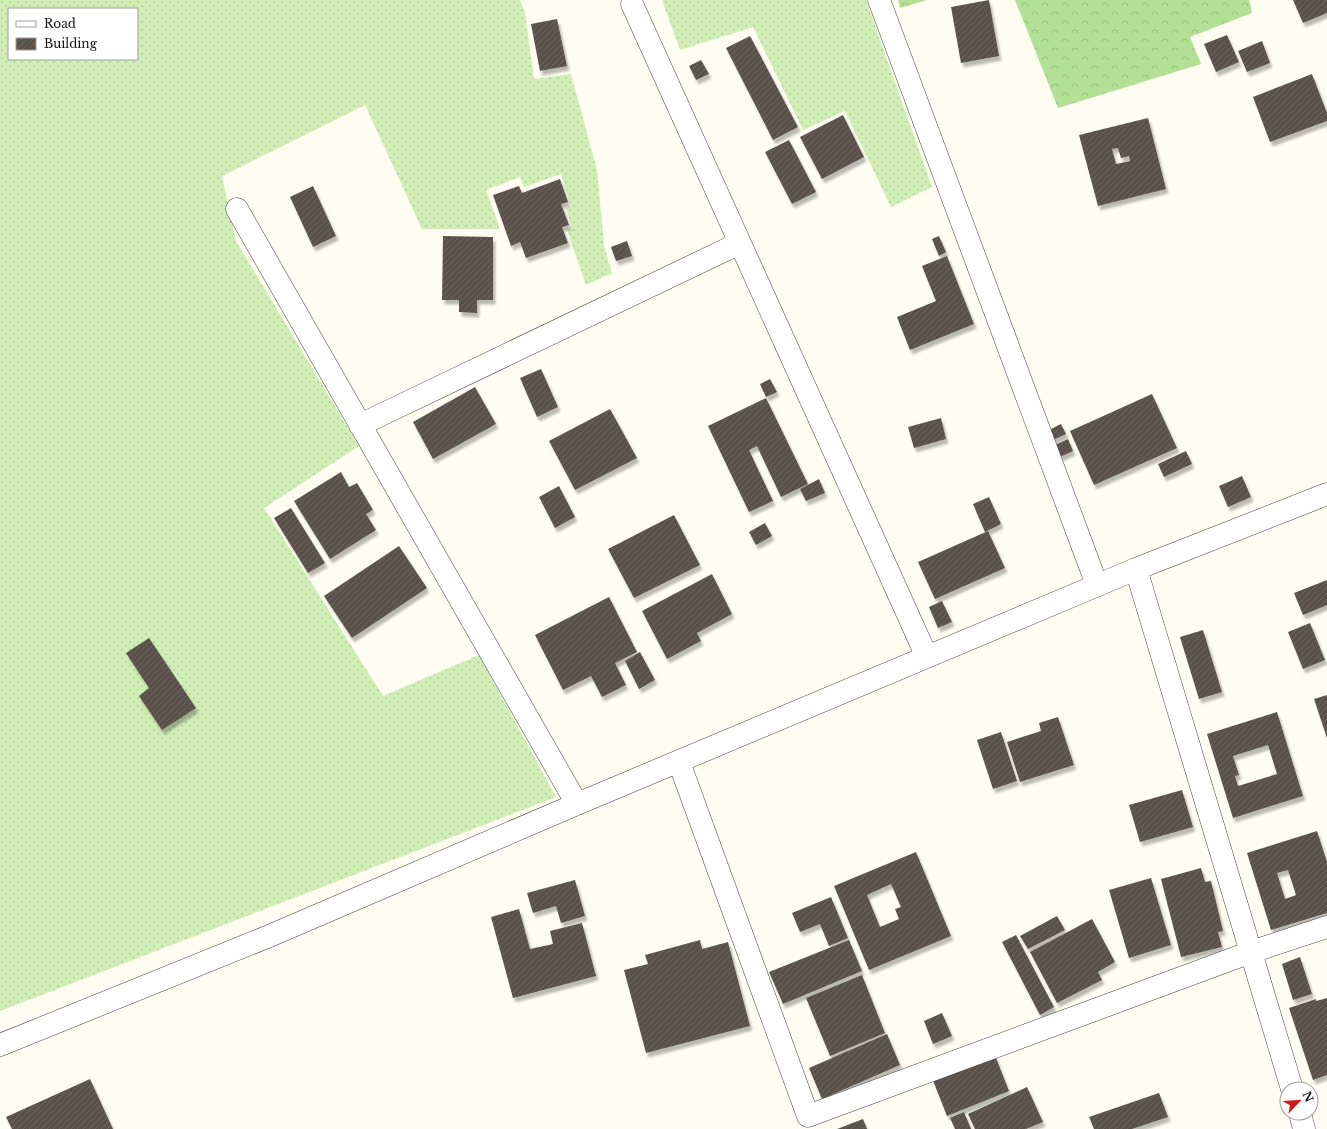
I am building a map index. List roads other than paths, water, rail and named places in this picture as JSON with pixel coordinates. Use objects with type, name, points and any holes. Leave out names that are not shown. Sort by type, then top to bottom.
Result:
[{"type":"street","points":[[879,0],[1097,585]]},
{"type":"street","points":[[632,4],[927,657]]},
{"type":"street","points":[[237,209],[578,804]]},
{"type":"street","points":[[360,425],[740,243]]},
{"type":"street","points":[[0,1045],[267,937],[1136,568],[1327,494]]},
{"type":"street","points":[[1136,568],[1290,1081]]},
{"type":"street","points":[[679,762],[808,1116],[1252,952],[1327,927]]}]
